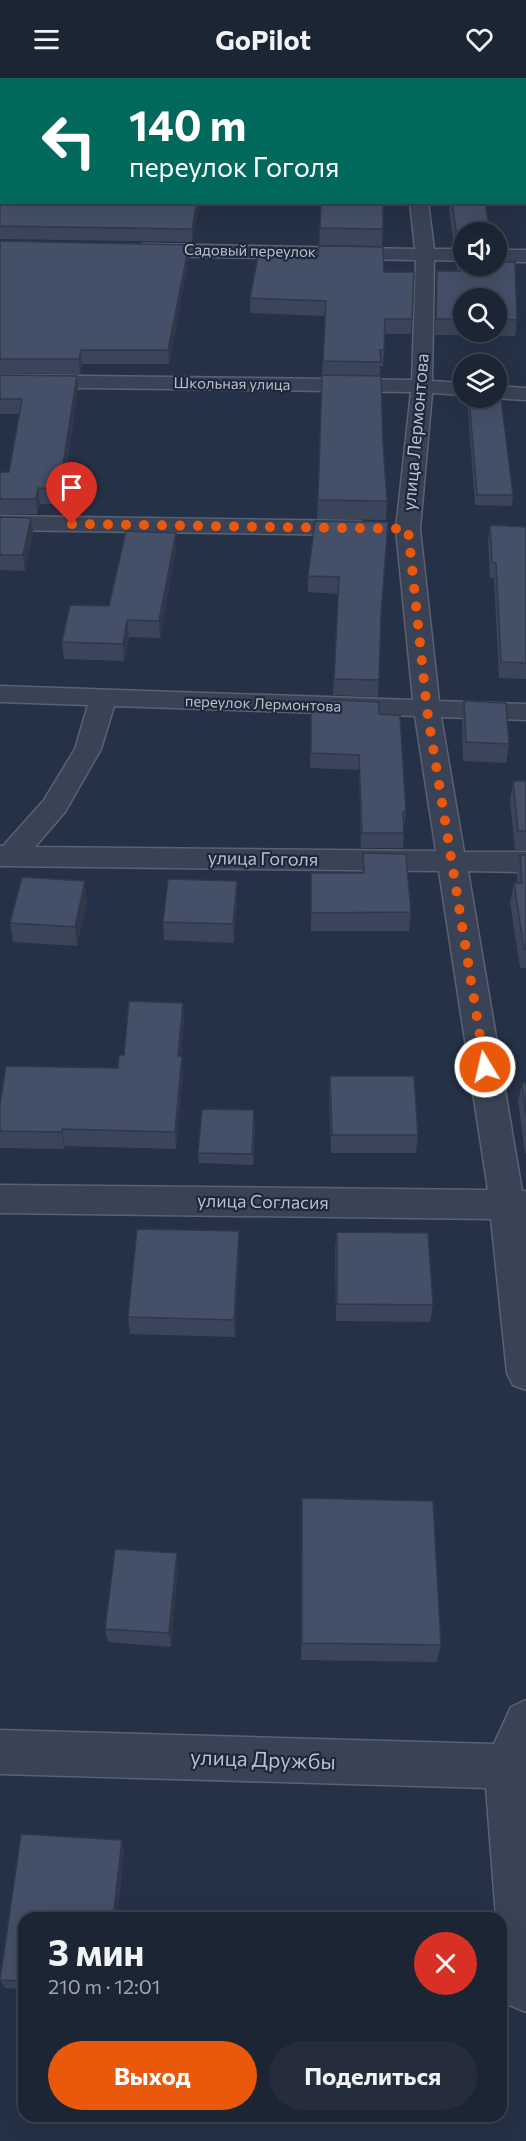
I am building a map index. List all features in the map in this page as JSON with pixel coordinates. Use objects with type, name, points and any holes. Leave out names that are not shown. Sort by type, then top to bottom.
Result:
[{"type":"street","name":"улица Лермонтова","points":[[419,204],[425,254],[422,386],[408,529],[427,710],[516,1204],[526,1373]]},
{"type":"street","name":"Садовый переулок","points":[[130,249],[453,255]]},
{"type":"street","points":[[507,256],[526,256]]},
{"type":"street","name":"Школьная улица","points":[[0,381],[453,388]]},
{"type":"street","points":[[507,393],[526,394]]},
{"type":"street","points":[[0,523],[408,529]]},
{"type":"street","name":"переулок Лермонтова","points":[[0,694],[526,712]]},
{"type":"street","points":[[5,856],[55,806],[88,749],[103,698]]},
{"type":"street","name":"улица Гоголя","points":[[5,856],[526,862]]},
{"type":"street","name":"улица Согласия","points":[[0,1199],[516,1204]]},
{"type":"street","points":[[526,1722],[516,1767],[526,1988]]},
{"type":"street","name":"улица Дружбы","points":[[0,1752],[516,1767]]},
{"type":"building","points":[[0,204],[197,204],[192,229],[0,226]]},
{"type":"building","points":[[321,204],[383,204],[383,229],[320,228]]},
{"type":"building","points":[[452,204],[485,204],[488,222],[455,222]]},
{"type":"building","points":[[0,241],[189,245],[168,350],[81,350],[79,359],[0,359]]},
{"type":"building","points":[[319,246],[383,247],[384,272],[414,272],[412,319],[385,319],[384,350],[380,350],[381,362],[323,361],[326,301],[250,298],[258,256],[318,256]]},
{"type":"building","points":[[507,262],[515,262],[517,320],[507,320],[507,288],[453,288],[453,319],[436,319],[437,271],[453,271],[453,276],[507,276]]},
{"type":"building","points":[[0,375],[77,376],[59,489],[38,488],[36,499],[0,499],[0,472],[9,472],[22,399],[0,399]]},
{"type":"building","points":[[322,375],[381,376],[387,501],[318,500]]},
{"type":"building","points":[[470,408],[502,408],[513,495],[477,495]]},
{"type":"building","points":[[0,517],[31,518],[23,555],[0,555]]},
{"type":"building","points":[[315,521],[388,522],[379,680],[334,679],[339,577],[308,576]]},
{"type":"building","points":[[490,525],[526,527],[526,663],[501,662],[496,563],[492,562]]},
{"type":"building","points":[[126,531],[176,533],[159,621],[127,620],[123,644],[62,642],[70,605],[109,606]]},
{"type":"building","points":[[332,700],[379,702],[379,714],[400,715],[406,812],[403,812],[404,833],[362,833],[359,755],[311,753],[311,707],[332,707]]},
{"type":"building","points":[[464,701],[506,703],[509,744],[466,742]]},
{"type":"building","points":[[513,781],[526,781],[526,831],[518,831]]},
{"type":"building","points":[[363,853],[406,854],[411,912],[311,913],[311,873],[364,873]]},
{"type":"building","points":[[520,855],[526,855],[526,949],[524,949],[514,883],[522,883]]},
{"type":"building","points":[[22,877],[85,881],[75,927],[10,923]]},
{"type":"building","points":[[168,879],[237,881],[233,924],[163,922]]},
{"type":"building","points":[[129,1001],[183,1003],[178,1056],[182,1056],[175,1132],[62,1129],[62,1132],[0,1131],[0,1104],[6,1066],[118,1068],[119,1055],[124,1055]]},
{"type":"building","points":[[330,1076],[414,1076],[418,1135],[332,1135]]},
{"type":"building","points":[[522,1083],[526,1083],[526,1116]]},
{"type":"building","points":[[202,1109],[254,1110],[252,1154],[198,1153]]},
{"type":"building","points":[[137,1229],[239,1231],[234,1320],[128,1317]]},
{"type":"building","points":[[337,1232],[428,1233],[433,1305],[337,1304]]},
{"type":"building","points":[[302,1498],[433,1501],[441,1645],[302,1643]]},
{"type":"building","points":[[115,1549],[177,1553],[169,1633],[105,1629]]},
{"type":"building","points":[[21,1834],[122,1840],[114,1912],[18,1912],[18,1981],[0,1980]]},
{"type":"route","points":[[72,524],[408,529],[427,710],[485,1067]]}]
